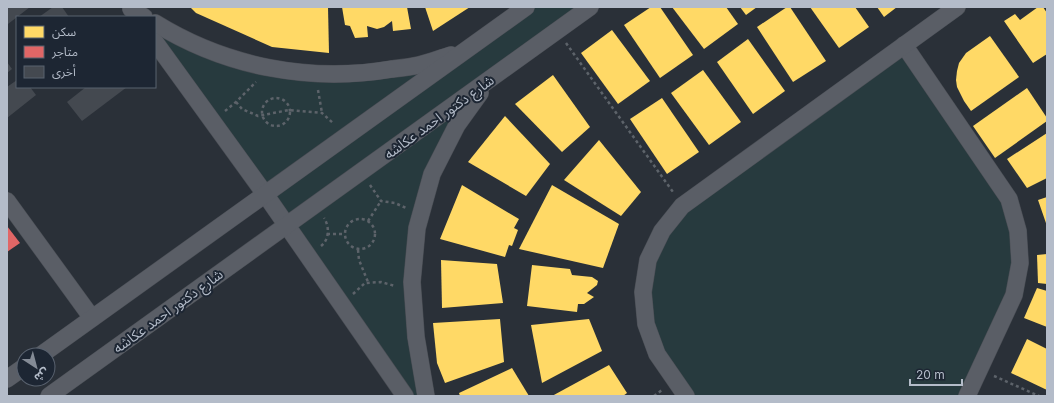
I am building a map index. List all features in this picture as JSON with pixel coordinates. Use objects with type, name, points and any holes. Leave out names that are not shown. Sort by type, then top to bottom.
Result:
[{"type":"street","points":[[52,347],[526,7]]},
{"type":"street","name":"شارع دكتور احمد عكاشه","points":[[49,396],[590,7]]},
{"type":"street","points":[[686,396],[657,354],[646,324],[643,292],[648,260],[662,231],[682,206],[957,7]]},
{"type":"street","points":[[156,25],[174,35],[220,55],[264,67],[315,74],[369,73],[419,65],[467,50]]},
{"type":"street","points":[[156,43],[265,194],[405,396]]},
{"type":"street","points":[[904,45],[1009,199],[1018,230],[1020,263],[1014,295],[967,396]]},
{"type":"street","points":[[426,396],[416,337],[412,282],[417,228],[432,174],[457,125],[489,81]]},
{"type":"street","points":[[7,201],[92,318]]},
{"type":"street","points":[[7,379],[16,373]]},
{"type":"path","points":[[557,31],[682,206]]},
{"type":"path","points":[[212,120],[236,102],[255,83],[264,67]]},
{"type":"path","points":[[315,74],[322,113]]},
{"type":"path","points":[[273,98],[278,98],[286,102],[290,110],[290,115],[285,123],[276,126],[267,123],[262,115],[265,102],[273,98]]},
{"type":"path","points":[[236,102],[242,109],[258,116],[290,110],[322,113],[347,135]]},
{"type":"path","points":[[362,171],[376,196],[381,201],[395,203],[421,215]]},
{"type":"path","points":[[368,221],[381,201]]},
{"type":"path","points":[[308,257],[325,242],[327,234],[328,224],[316,204]]},
{"type":"path","points":[[359,219],[368,221],[374,229],[375,234],[374,239],[368,248],[358,250],[350,246],[345,239],[344,234],[350,222],[359,219]]},
{"type":"path","points":[[327,234],[344,234]]},
{"type":"path","points":[[358,250],[359,260],[368,282]]},
{"type":"path","points":[[342,305],[365,283],[368,282],[381,282],[413,291]]},
{"type":"path","points":[[980,369],[1039,396]]},
{"type":"green space","points":[[526,7],[590,7],[489,81],[457,125],[417,228],[426,396],[404,396],[156,43],[156,24],[174,35],[315,74],[466,50]]},
{"type":"green space","points":[[904,45],[1009,199],[1020,263],[967,396],[686,396],[675,381],[643,292],[662,231]]},
{"type":"building: سكن","points":[[190,7],[328,7],[329,53],[272,47],[196,13]]},
{"type":"building: سكن","points":[[342,7],[407,7],[411,29],[393,31],[392,21],[384,27],[377,29],[367,26],[368,37],[355,38],[350,26],[345,25]]},
{"type":"building: سكن","points":[[425,7],[470,7],[433,31]]},
{"type":"building: سكن","points":[[651,7],[660,7],[693,55],[660,78],[624,25]]},
{"type":"building: سكن","points":[[672,7],[726,7],[738,24],[704,49]]},
{"type":"building: سكن","points":[[740,7],[757,7],[746,15]]},
{"type":"building: سكن","points":[[787,7],[790,7],[826,61],[793,82],[757,27]]},
{"type":"building: سكن","points":[[810,7],[855,7],[869,27],[839,48]]},
{"type":"building: سكن","points":[[877,7],[897,7],[884,17]]},
{"type":"building: سكن","points":[[1038,7],[1043,7],[1047,13],[1047,54],[1033,63],[1004,21],[1015,14],[1020,20]]},
{"type":"building: سكن","points":[[612,30],[650,81],[618,104],[581,53]]},
{"type":"building: سكن","points":[[990,36],[1019,77],[971,111],[957,87],[956,80],[959,63],[966,53]]},
{"type":"building: سكن","points":[[748,39],[785,91],[753,114],[717,62]]},
{"type":"building: سكن","points":[[703,70],[741,122],[709,145],[671,93]]},
{"type":"building: سكن","points":[[553,75],[590,127],[562,152],[515,104]]},
{"type":"building: سكن","points":[[1027,88],[1047,118],[1047,121],[995,158],[973,126]]},
{"type":"building: سكن","points":[[662,98],[699,152],[667,174],[630,119]]},
{"type":"building: سكن","points":[[505,116],[550,164],[526,196],[468,162]]},
{"type":"building: سكن","points":[[1047,133],[1047,178],[1027,188],[1007,159]]},
{"type":"building: سكن","points":[[599,140],[641,192],[621,216],[564,180]]},
{"type":"building: سكن","points":[[462,185],[519,219],[514,228],[518,230],[512,246],[509,245],[505,257],[440,239]]},
{"type":"building: سكن","points":[[552,185],[619,224],[603,268],[519,249]]},
{"type":"building: سكن","points":[[1047,197],[1047,226],[1038,200]]},
{"type":"building: سكن","points":[[1047,254],[1047,284],[1038,283],[1037,255]]},
{"type":"building: سكن","points":[[441,260],[497,264],[503,303],[442,308]]},
{"type":"building: سكن","points":[[532,265],[570,269],[572,275],[592,277],[598,281],[597,285],[587,293],[594,297],[584,304],[578,304],[577,312],[527,306]]},
{"type":"building: سكن","points":[[1037,288],[1047,291],[1047,327],[1024,318]]},
{"type":"building: سكن","points":[[500,319],[504,362],[445,383],[437,363],[433,323]]},
{"type":"building: سكن","points":[[589,319],[602,351],[542,383],[531,325]]},
{"type":"building: سكن","points":[[1027,339],[1047,349],[1047,390],[1011,373]]},
{"type":"building: سكن","points":[[609,365],[627,393],[623,396],[552,396]]},
{"type":"building: سكن","points":[[512,368],[529,396],[460,396],[459,393]]},
{"type":"building: متاجر","points":[[7,226],[20,243],[7,252]]},
{"type":"building: أخرى","points":[[7,7],[30,7],[18,16],[16,16],[16,18],[8,24]]},
{"type":"building: أخرى","points":[[53,7],[62,7],[68,16],[40,16]]},
{"type":"building: أخرى","points":[[7,62],[12,69],[7,73]]},
{"type":"building: أخرى","points":[[16,81],[16,88],[31,88],[36,95],[7,118],[7,87]]},
{"type":"building: أخرى","points":[[85,88],[126,88],[82,121],[67,102]]}]
